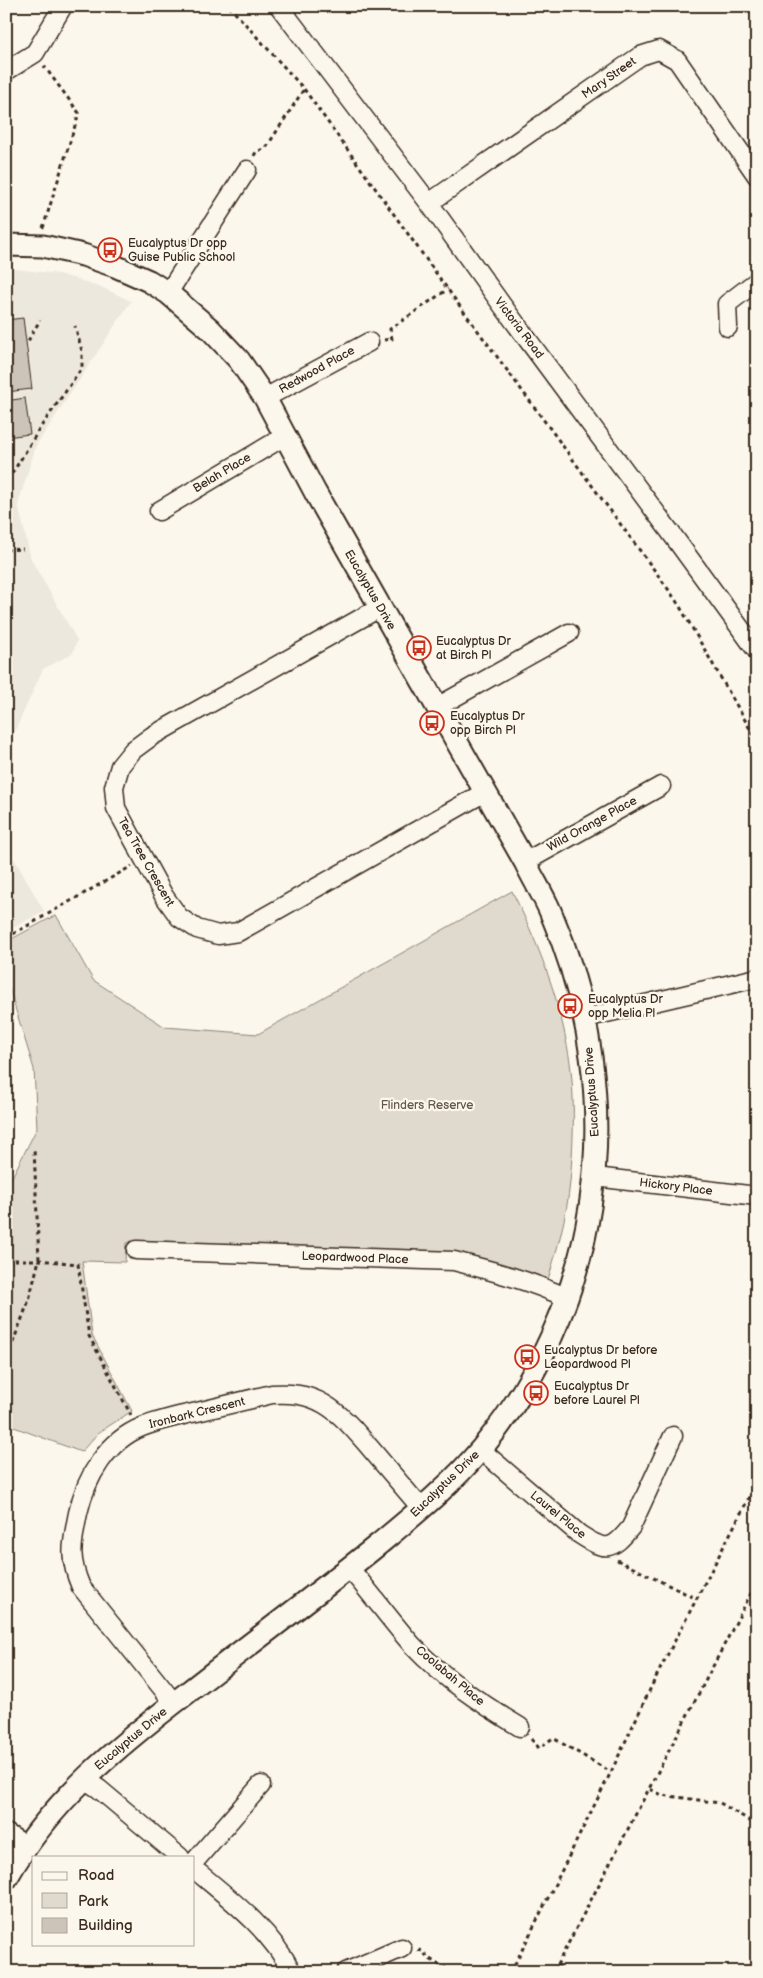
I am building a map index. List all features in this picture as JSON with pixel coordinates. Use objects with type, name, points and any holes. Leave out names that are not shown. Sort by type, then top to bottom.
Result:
[{"type":"street","points":[[6,71],[35,53],[63,6]]},
{"type":"street","name":"Victoria Road","points":[[279,6],[429,203],[757,651]]},
{"type":"street","name":"Mary Street","points":[[429,203],[640,56],[659,50],[677,60],[757,176]]},
{"type":"street","points":[[168,293],[247,170]]},
{"type":"street","name":"Eucalyptus Drive","points":[[6,245],[43,246],[83,255],[115,266],[148,281],[168,293],[210,329],[239,360],[266,398],[285,436],[525,862],[551,912],[572,967],[585,1018],[593,1065],[596,1101],[595,1178],[587,1231],[567,1298],[549,1343],[504,1420],[456,1476],[421,1508],[350,1568],[174,1703],[84,1779],[50,1815],[25,1847],[6,1879]]},
{"type":"street","points":[[728,326],[727,304],[757,281]]},
{"type":"street","name":"Redwood Place","points":[[266,398],[369,342]]},
{"type":"street","name":"Belah Place","points":[[159,511],[285,436]]},
{"type":"street","name":"Tea Tree Crescent","points":[[380,607],[152,736],[133,750],[120,766],[114,787],[116,808],[164,896],[179,917],[197,929],[218,935],[238,932],[484,792]]},
{"type":"street","points":[[436,706],[568,633]]},
{"type":"street","name":"Wild Orange Place","points":[[525,862],[661,786]]},
{"type":"street","points":[[585,1018],[757,978]]},
{"type":"street","name":"Hickory Place","points":[[595,1178],[757,1196]]},
{"type":"street","name":"Leopardwood Place","points":[[136,1250],[454,1261],[492,1270],[567,1298]]},
{"type":"street","name":"Ironbark Crescent","points":[[174,1703],[81,1587],[73,1568],[72,1550],[80,1504],[88,1481],[97,1465],[114,1444],[140,1427],[165,1419],[272,1394],[290,1393],[308,1397],[324,1404],[350,1425],[421,1508]]},
{"type":"street","points":[[610,1547],[621,1540],[631,1527],[673,1436]]},
{"type":"street","name":"Laurel Place","points":[[480,1450],[579,1534],[596,1545],[610,1547]]},
{"type":"street","name":"Coolabah Place","points":[[350,1568],[414,1646],[451,1681],[484,1705],[520,1727]]},
{"type":"street","points":[[84,1779],[99,1789],[179,1856]]},
{"type":"street","points":[[195,1861],[261,1785]]},
{"type":"street","points":[[6,1835],[25,1847]]},
{"type":"street","points":[[195,1870],[258,1925],[276,1945],[292,1972]]},
{"type":"street","points":[[346,1972],[402,1948]]},
{"type":"path","points":[[229,6],[304,90],[666,586],[679,605],[757,740]]},
{"type":"path","points":[[35,53],[79,113],[43,228]]},
{"type":"path","points":[[247,170],[256,152],[266,148],[304,90]]},
{"type":"path","points":[[369,342],[392,339],[390,329],[448,288]]},
{"type":"path","points":[[28,341],[40,320]]},
{"type":"path","points":[[6,477],[10,477],[40,428],[82,368],[82,351],[74,326]]},
{"type":"path","points":[[6,550],[23,549]]},
{"type":"path","points":[[6,938],[144,859]]},
{"type":"path","points":[[7,1358],[29,1300],[39,1260],[34,1149]]},
{"type":"path","points":[[6,1260],[39,1260],[78,1264],[89,1336],[131,1416],[140,1427]]},
{"type":"path","points":[[511,1972],[611,1772],[654,1681],[757,1482]]},
{"type":"path","points":[[610,1547],[616,1560],[696,1599]]},
{"type":"path","points":[[554,1972],[757,1582]]},
{"type":"path","points":[[520,1727],[538,1748],[553,1738],[611,1772]]},
{"type":"path","points":[[650,1789],[662,1795],[720,1803],[757,1825]]},
{"type":"path","points":[[402,1948],[423,1951],[428,1958],[452,1972]]},
{"type":"path","points":[[557,1965],[566,1972]]},
{"type":"shaded area","points":[[6,268],[59,274],[99,286],[131,301],[36,446],[18,504],[31,559],[77,640],[73,653],[43,669],[6,751]]},
{"type":"shaded area","points":[[6,824],[7,846],[44,911],[6,932]]},
{"type":"green space","name":"Flinders Reserve","points":[[512,891],[552,985],[563,1025],[572,1079],[573,1131],[569,1195],[547,1283],[459,1254],[413,1250],[126,1243],[125,1262],[82,1261],[92,1335],[132,1411],[98,1433],[81,1452],[6,1424],[6,1189],[37,1128],[34,1069],[6,978],[6,942],[56,915],[93,980],[165,1027],[258,1034]]},
{"type":"building","points":[[23,318],[32,389],[6,392],[6,320]]},
{"type":"building","points":[[25,398],[30,434],[6,437],[6,401]]},
{"type":"place","name":"Eucalyptus Dr opp Guise Public School","points":[[110,250]]},
{"type":"place","name":"Eucalyptus Dr at Birch Pl","points":[[419,648]]},
{"type":"place","name":"Eucalyptus Dr opp Birch Pl","points":[[432,723]]},
{"type":"place","name":"Eucalyptus Dr opp Melia Pl","points":[[570,1006]]},
{"type":"place","name":"Eucalyptus Dr before Leopardwood Pl","points":[[527,1357]]},
{"type":"place","name":"Eucalyptus Dr before Laurel Pl","points":[[536,1393]]}]
